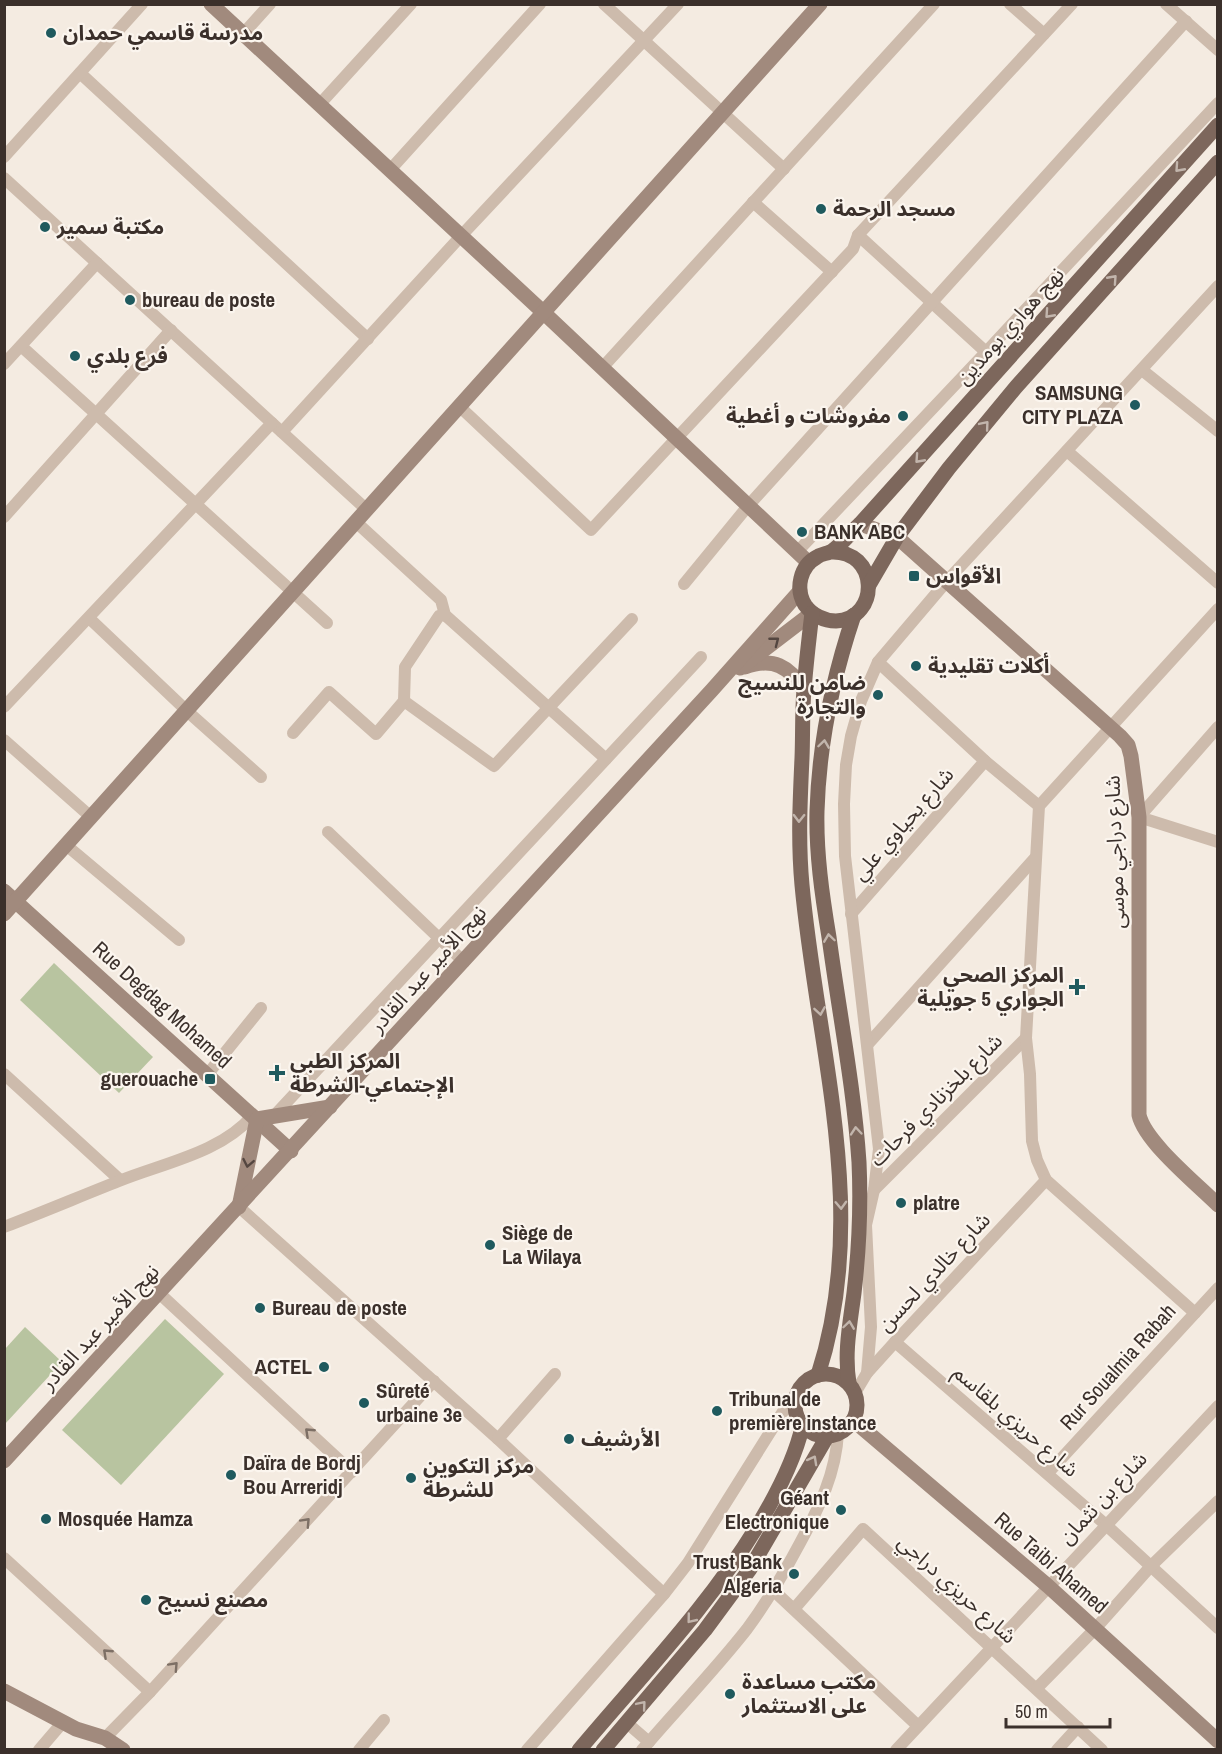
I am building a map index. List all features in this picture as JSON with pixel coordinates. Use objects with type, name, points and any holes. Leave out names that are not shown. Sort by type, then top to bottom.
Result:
[{"type":"main road","name":"نهج هواري بومدين","points":[[831,552],[860,524],[1218,125]]},
{"type":"main road","points":[[852,1388],[834,1375],[818,1375],[810,1379],[800,1388],[797,1396],[796,1408],[803,1424],[814,1433],[833,1434],[847,1427],[853,1420],[857,1409],[846,1353],[860,1202],[859,1162],[853,1099],[822,889],[817,811],[821,764],[829,714],[845,643],[854,615],[864,603],[869,585],[897,537],[948,468],[1016,387],[1218,162]]},
{"type":"main road","points":[[854,615],[834,621],[822,619],[812,613],[803,601],[800,591],[801,576],[809,563],[818,556],[831,552],[846,554],[857,560],[866,573],[869,585]]},
{"type":"main road","points":[[812,613],[804,690],[798,823],[799,855],[809,948],[835,1115],[841,1213],[833,1313],[825,1354],[818,1375]]},
{"type":"main road","points":[[579,1749],[693,1617],[735,1560],[786,1475],[803,1424]]},
{"type":"main road","points":[[603,1749],[705,1630],[750,1569],[833,1434]]},
{"type":"main road","points":[[613,1709],[627,1723]]},
{"type":"street","points":[[4,157],[142,4]]},
{"type":"street","points":[[211,4],[809,563]]},
{"type":"street","points":[[243,34],[270,4]]},
{"type":"street","points":[[319,105],[411,4]]},
{"type":"street","points":[[390,170],[540,4]]},
{"type":"street","points":[[604,4],[784,169]]},
{"type":"street","points":[[282,432],[678,4]]},
{"type":"street","points":[[4,914],[820,4]]},
{"type":"street","points":[[602,368],[934,4]]},
{"type":"street","points":[[1010,4],[1044,34]]},
{"type":"street","points":[[460,407],[591,530],[832,272],[853,249],[858,236],[1072,4]]},
{"type":"street","points":[[1166,4],[1218,50]]},
{"type":"street","points":[[684,584],[748,506],[1186,21]]},
{"type":"street","points":[[80,73],[368,339]]},
{"type":"street","points":[[797,552],[1218,103]]},
{"type":"street","points":[[4,178],[367,510]]},
{"type":"street","points":[[753,202],[832,272]]},
{"type":"street","points":[[858,236],[986,352]]},
{"type":"street","points":[[5,363],[97,263]]},
{"type":"street","points":[[867,1373],[871,1327],[866,1225],[874,1190],[879,1149],[844,856],[846,765],[861,701],[878,662],[946,582],[1218,286]]},
{"type":"street","points":[[4,518],[171,330]]},
{"type":"street","points":[[21,346],[327,623]]},
{"type":"street","points":[[1142,370],[1218,431]]},
{"type":"street","points":[[4,707],[272,423]]},
{"type":"street","points":[[1067,451],[1218,583]]},
{"type":"street","points":[[356,522],[441,600],[445,615],[606,759]]},
{"type":"street","name":"شارع دراجي موسى","points":[[860,524],[897,537],[1110,727],[1124,740],[1130,750],[1139,817],[1140,1120],[1143,1128],[1154,1141],[1218,1205]]},
{"type":"street","name":"نهج الأمير عبد القادر","points":[[4,1461],[464,962],[800,591]]},
{"type":"street","points":[[1195,1313],[1046,1180],[1032,1141],[1030,1074],[1026,1038],[1039,806],[1218,609]]},
{"type":"street","name":"نهج الأمير عبد القادر","points":[[712,690],[812,613]]},
{"type":"street","points":[[293,733],[328,692],[376,734],[405,701],[405,668],[439,616],[445,615]]},
{"type":"street","points":[[89,618],[261,777]]},
{"type":"street","points":[[405,701],[494,766],[632,619]]},
{"type":"street","points":[[273,1118],[701,657]]},
{"type":"street","name":"شارع يحياوي علي","points":[[878,662],[985,761],[1039,806]]},
{"type":"street","points":[[739,669],[755,664],[776,664],[789,670],[804,690]]},
{"type":"street","points":[[1218,727],[1139,817],[1218,842]]},
{"type":"street","points":[[4,740],[91,817]]},
{"type":"street","name":"شارع يحياوي علي","points":[[851,914],[985,761]]},
{"type":"street","points":[[328,832],[464,962]]},
{"type":"street","points":[[66,845],[179,940]]},
{"type":"street","points":[[868,1044],[1035,858]]},
{"type":"street","name":"Rue Degdag Mohamed","points":[[4,891],[291,1151]]},
{"type":"street","points":[[207,1075],[261,1008]]},
{"type":"street","name":"شارع بلخزنادي فرحات","points":[[874,1190],[1026,1038]]},
{"type":"street","points":[[4,1074],[120,1180]]},
{"type":"street","points":[[4,1227],[220,1143],[255,1117],[273,1118],[330,1107]]},
{"type":"street","points":[[255,1117],[239,1207],[498,1438],[664,1594]]},
{"type":"street","name":"شارع خالدي لحسن","points":[[852,1388],[1046,1180]]},
{"type":"street","name":"Rur Soualmia Rabah","points":[[1048,1473],[1218,1288]]},
{"type":"street","points":[[160,1294],[352,1472]]},
{"type":"street","name":"شارع حريزي بلقاسم","points":[[895,1342],[1106,1524],[1218,1628]]},
{"type":"street","points":[[498,1438],[555,1374]]},
{"type":"street","points":[[105,1738],[150,1692],[434,1381]]},
{"type":"street","name":"شارع بن نثمان","points":[[896,1749],[1218,1406]]},
{"type":"street","points":[[527,1749],[664,1594],[721,1513],[784,1410],[796,1408]]},
{"type":"street","name":"Rue Taibi Ahamed","points":[[853,1420],[1048,1586],[1218,1741]]},
{"type":"street","points":[[627,1723],[646,1746],[735,1643],[773,1590],[819,1507],[837,1451],[833,1434]]},
{"type":"street","points":[[1037,1688],[1095,1629],[1151,1566],[1218,1501]]},
{"type":"street","name":"شارع حريزي دراجي","points":[[794,1609],[863,1529],[1102,1749]]},
{"type":"street","points":[[4,1558],[150,1692]]},
{"type":"street","points":[[773,1590],[917,1725]]},
{"type":"street","points":[[4,1691],[76,1729],[105,1738],[123,1749]]},
{"type":"street","points":[[358,1749],[384,1720]]},
{"type":"street","points":[[39,1749],[63,1722]]},
{"type":"street","points":[[1057,1749],[1078,1727]]},
{"type":"green space","points":[[54,963],[153,1057],[119,1093],[20,1000]]},
{"type":"green space","points":[[165,1319],[224,1374],[121,1485],[62,1430]]},
{"type":"green space","points":[[25,1327],[62,1362],[5,1424],[5,1349]]},
{"type":"place","name":"مدرسة قاسمي حمدان","points":[[51,33]]},
{"type":"place","name":"مسجد الرحمة","points":[[821,209]]},
{"type":"place","name":"مكتبة سمير","points":[[45,227]]},
{"type":"place","name":"bureau de poste","points":[[130,300]]},
{"type":"place","name":"فرع بلدي","points":[[75,356]]},
{"type":"place","name":"SAMSUNG CITY PLAZA","points":[[1135,405]]},
{"type":"place","name":"مفروشات و أغطية","points":[[903,416]]},
{"type":"place","name":"BANK ABC","points":[[802,532]]},
{"type":"place","name":"الأقواس","points":[[914,576]]},
{"type":"place","name":"أكلات تقليدية","points":[[916,666]]},
{"type":"place","name":"ضامن للنسيج والتجارة","points":[[878,695]]},
{"type":"place","name":"المركز الصحي الجواري 5 جويلية","points":[[1077,987]]},
{"type":"place","name":"المركز الطبي الإجتماعي-الشرطة","points":[[277,1073]]},
{"type":"place","name":"guerouache","points":[[210,1079]]},
{"type":"place","name":"platre","points":[[901,1203]]},
{"type":"place","name":"Siège de La Wilaya","points":[[490,1245]]},
{"type":"place","name":"Bureau de poste","points":[[260,1308]]},
{"type":"place","name":"ACTEL","points":[[324,1367]]},
{"type":"place","name":"Sûreté urbaine 3e","points":[[364,1403]]},
{"type":"place","name":"Tribunal de première instance","points":[[717,1411]]},
{"type":"place","name":"الأرشيف","points":[[569,1439]]},
{"type":"place","name":"Daïra de Bordj Bou Arreridj","points":[[231,1475]]},
{"type":"place","name":"مركز التكوين للشرطة","points":[[411,1478]]},
{"type":"place","name":"Géant Electronique","points":[[841,1510]]},
{"type":"place","name":"Mosquée Hamza","points":[[46,1519]]},
{"type":"place","name":"Trust Bank Algeria","points":[[794,1574]]},
{"type":"place","name":"مصنع نسيج","points":[[146,1600]]},
{"type":"place","name":"مكتب مساعدة على الاستثمار","points":[[730,1694]]}]
